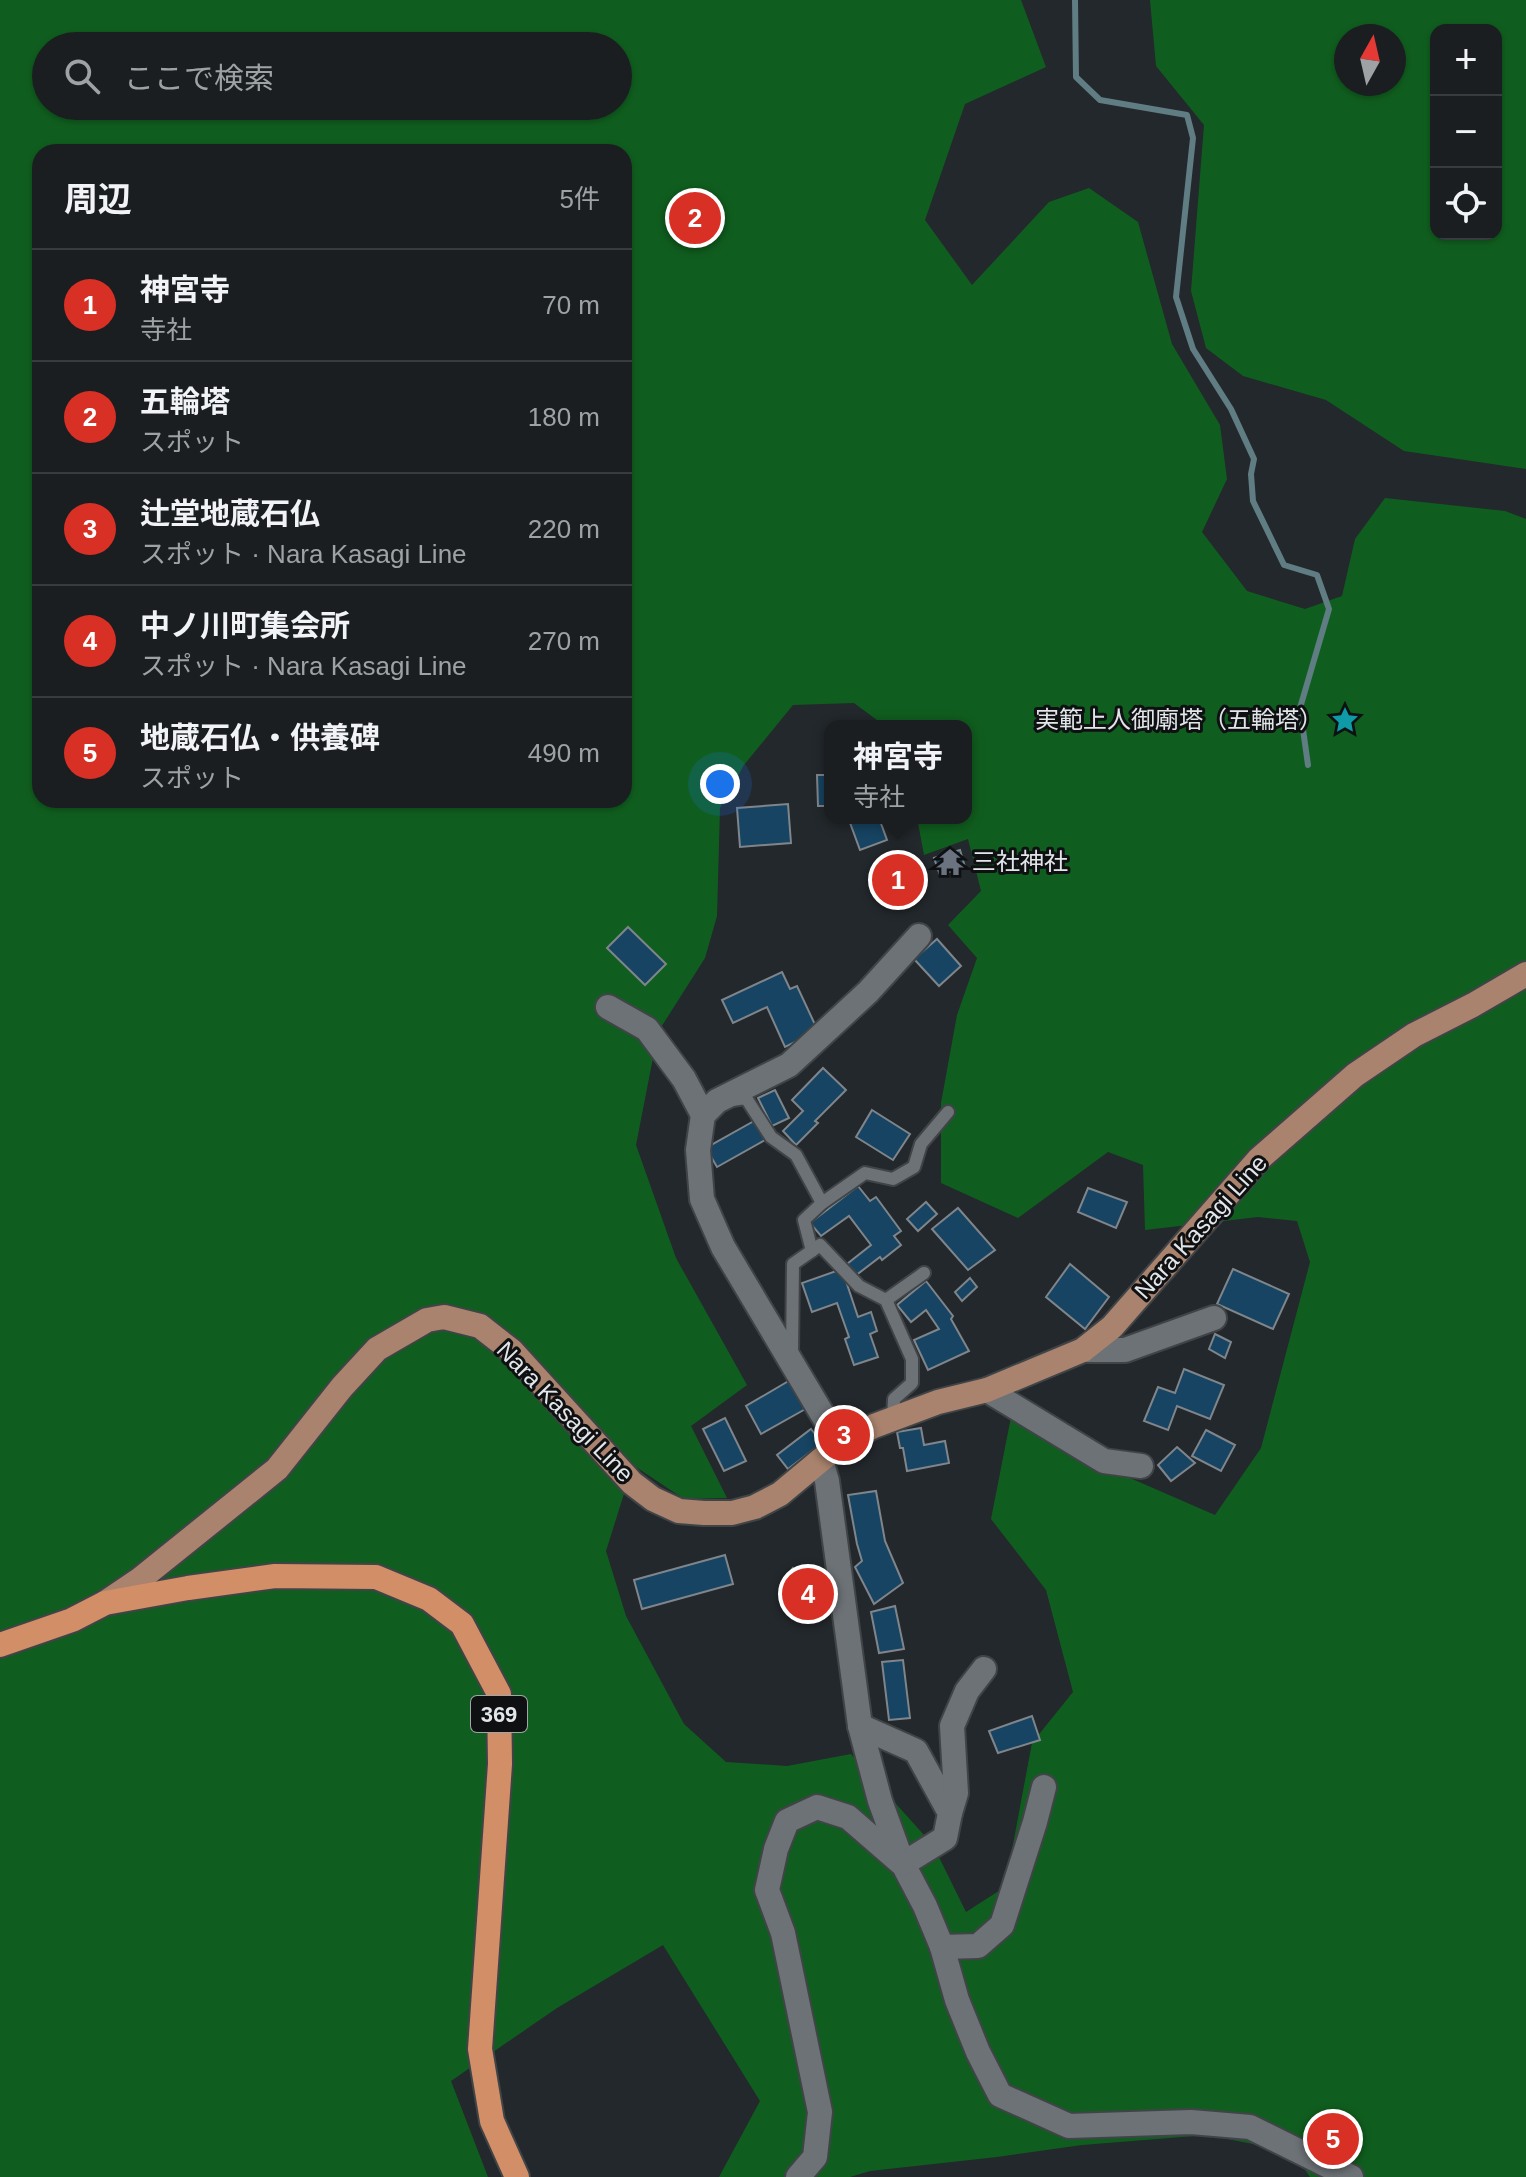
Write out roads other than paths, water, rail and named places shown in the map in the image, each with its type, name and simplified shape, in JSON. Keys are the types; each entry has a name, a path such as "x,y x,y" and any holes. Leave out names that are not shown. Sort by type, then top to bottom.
{"highway":[{"name":"369","path":"0,1645 72,1620 105,1603 275,1576 376,1577 429,1599 462,1624 499,1694 500,1764 480,2049 492,2121 517,2177"}],"main road":[{"name":"Nara Kasagi Line","path":"105,1603 139,1580 277,1469 342,1387 377,1349 427,1320 444,1317 480,1326 512,1351 632,1483 653,1499 679,1511 704,1513 732,1513 755,1507 780,1494 840,1444 893,1418 938,1402 987,1390 1083,1350 1112,1327 1259,1159 1355,1075 1414,1035 1526,974"}],"street":[{"path":"840,1444 723,1247 702,1199 698,1150 710,1108 789,1065 868,992 919,936"},
{"path":"608,1007 647,1029 710,1108"},
{"path":"1083,1350 1125,1350 1214,1318"},
{"path":"987,1390 1104,1461 1141,1466"},
{"path":"821,1460 827,1481 860,1726 880,1801 903,1864 942,1947 957,2000 978,2052 1000,2095 1069,2126 1191,2122 1250,2127 1351,2177"},
{"path":"903,1864 945,1838 956,1793 952,1726 967,1691 984,1669"},
{"path":"860,1726 916,1751 950,1813"},
{"path":"942,1947 978,1946 1002,1925 1044,1787"},
{"path":"798,2177 815,2157 820,2112 783,1933 767,1890 776,1849 787,1821 817,1807 848,1817 903,1864"}],"lane":[{"path":"710,1108 746,1098 771,1137 796,1155 822,1203"},
{"path":"812,1251 804,1220 822,1203 865,1173 893,1179 914,1167 921,1144 948,1112"},
{"path":"792,1362 793,1264 820,1245 859,1286 886,1300 912,1359 912,1383 894,1399 893,1418"},
{"path":"886,1300 924,1273"}],"waterway":[{"path":"1075,0 1076,77 1100,100 1187,115 1193,138 1176,297 1193,349 1231,409 1254,459 1251,474 1253,501 1284,565 1317,575 1329,609 1300,708 1308,765"}],"place":[{"name":"五輪塔","path":"695,218"},
{"name":"実範上人御廟塔（五輪塔）","path":"1345,720"},
{"name":"三社神社","path":"950,862"},
{"name":"神宮寺","path":"898,880"},
{"name":"辻堂地蔵石仏","path":"844,1435"},
{"name":"中ノ川町集会所","path":"808,1594"},
{"name":"地蔵石仏・供養碑","path":"1333,2139"}]}
